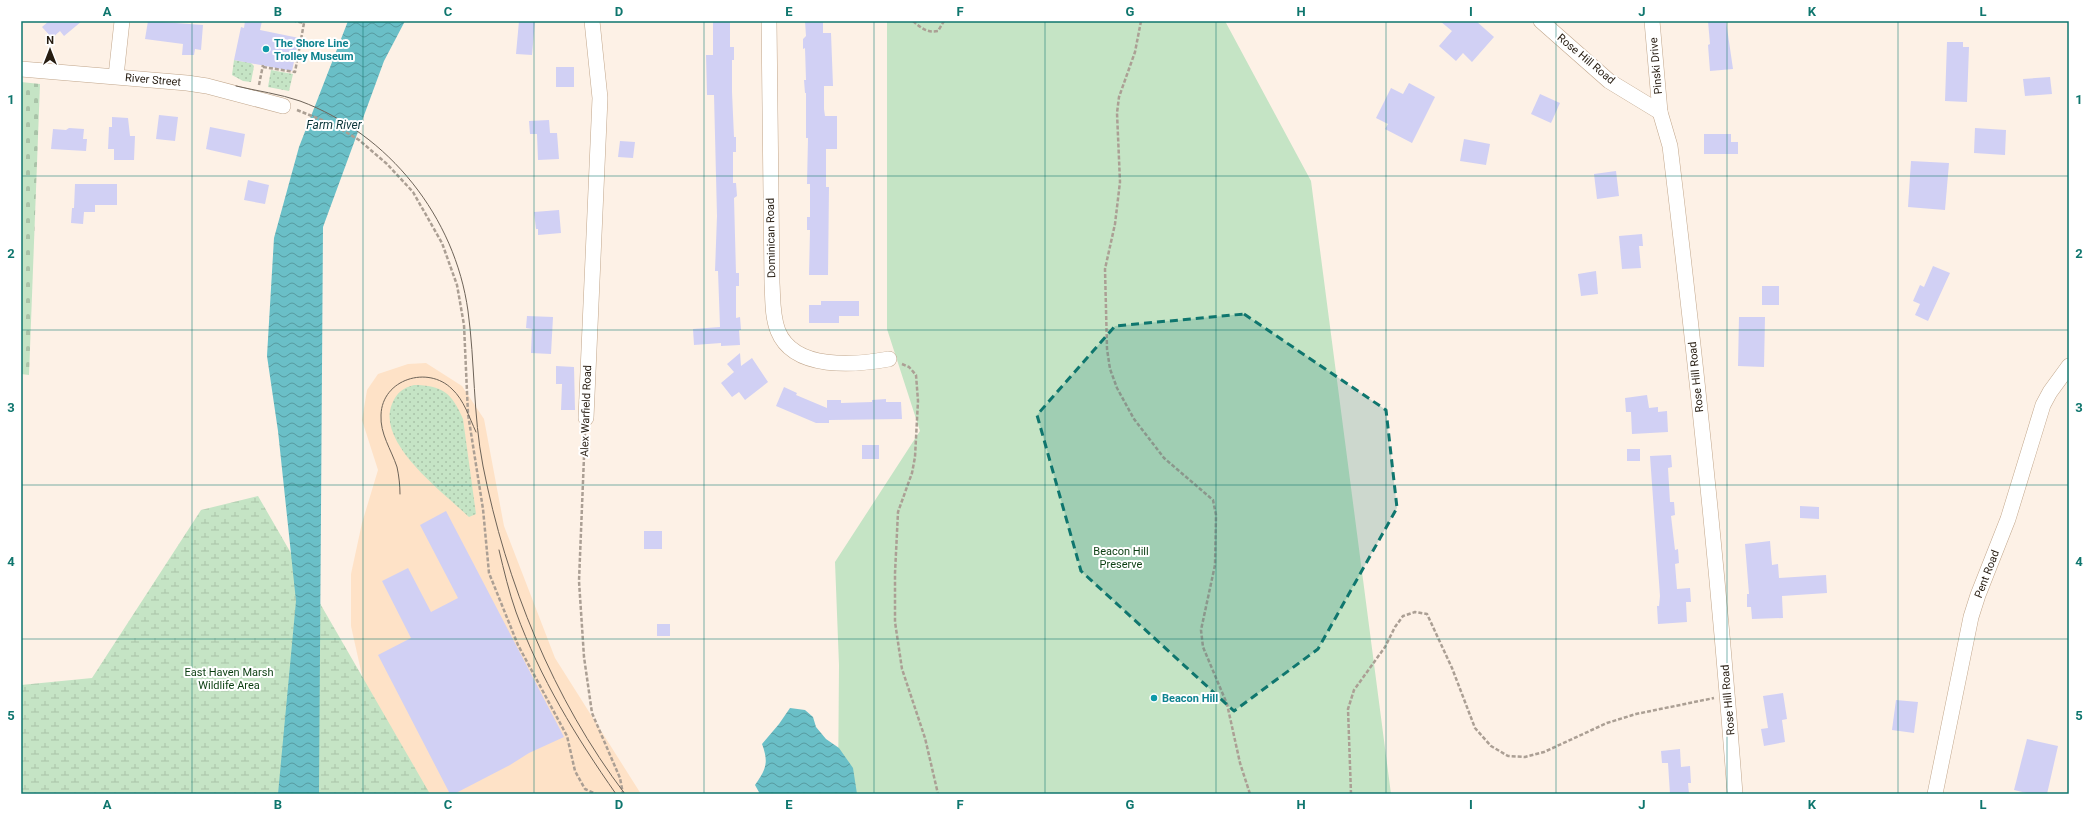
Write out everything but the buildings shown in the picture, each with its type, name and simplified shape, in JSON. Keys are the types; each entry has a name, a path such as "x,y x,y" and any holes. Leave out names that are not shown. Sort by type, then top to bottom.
{"street":[{"path":"116,76 122,21"},
{"name":"Alex Warfield Road","path":"586,418 600,98 592,21"},
{"name":"Dominican Road","path":"768,21 772,283 774,315 779,332 796,351 821,362 861,363 889,359"},
{"name":"Rose Hill Road","path":"1541,21 1609,81 1660,112 1670,146 1682,244 1728,696 1736,794"},
{"name":"Pinski Drive","path":"1652,21 1660,112"},
{"name":"River Street","path":"21,69 116,76 207,86 283,106"},
{"name":"Pent Road","path":"1934,794 1964,647 1978,595 2008,519 2043,405 2050,392 2069,366"}],"path":[{"path":"259,90 263,66 295,72 304,23 295,21"},
{"path":"913,21 921,28 931,32 938,31 944,21"},
{"path":"1141,21 1135,52 1119,97 1117,113 1120,182 1116,224 1105,269 1107,348 1110,369 1117,388 1134,419 1164,458 1203,489 1213,500 1216,514 1215,565 1201,630 1203,647 1227,704 1240,763 1250,794"},
{"path":"300,111 334,125 359,140 380,157 397,173 422,206 442,243 457,285 464,325 468,414 476,456 490,573 518,645 567,736 575,771 585,789 596,794"},
{"path":"889,359 909,367 916,375 918,401 915,457 898,512 895,573 895,622 902,669 925,738 938,794"},
{"name":"Alex Warfield Road","path":"586,418 579,581 584,657 592,713 620,778 623,794"},
{"path":"1351,794 1348,709 1354,690 1385,647 1395,627 1403,616 1415,612 1427,614 1452,668 1475,728 1491,746 1508,756 1525,757 1544,752 1607,723 1636,714 1728,696"}],"highlighted area":[{"path":"1244,314 1386,410 1397,508 1318,649 1234,711 1081,571 1037,415 1115,326"}],"shaded area":[{"path":"426,363 462,386 484,419 504,526 555,658 641,794 428,794 363,680 351,626 351,574 362,523 378,470 362,420 367,390 378,374 408,364"}],"green space":[{"name":"Beacon Hill Preserve","path":"887,21 1225,21 1311,181 1391,794 838,794 839,665 835,562 920,431 887,329"},
{"path":"234,60 251,63 254,66 251,82 243,81 232,75"},
{"path":"271,70 293,74 289,91 268,87"},
{"path":"21,82 40,84 29,375 21,374"},
{"path":"414,385 424,385 445,392 459,410 463,419 476,514 469,517 429,481 402,450 394,435 390,419 392,404 396,396 401,391"},
{"name":"East Haven Marsh Wildlife Area","path":"258,496 430,794 21,794 21,685 92,678 201,510"}],"water":[{"name":"Farm River","path":"348,21 405,21 384,61 323,227 319,794 278,794 296,601 278,431 267,356 274,238 299,147"},
{"path":"790,708 805,710 813,717 816,727 826,739 839,748 853,768 857,794 760,794 755,785 762,775 766,761 762,744"}],"tram line":[{"path":"236,86 276,94 300,101 332,116 362,135 389,157 412,183 433,212 449,243 461,276 468,311 477,427 483,466 493,510 519,596 554,679 599,757 625,794"},
{"path":"400,494 397,467 384,435 381,422 383,403 389,392 398,385 419,377 431,378 442,382 452,389 460,398 476,432"},
{"path":"499,550 516,612 536,660 573,729 616,794"}],"place":[{"name":"The Shore Line Trolley Museum","path":"266,49"},
{"name":"Beacon Hill","path":"1154,698"}]}
